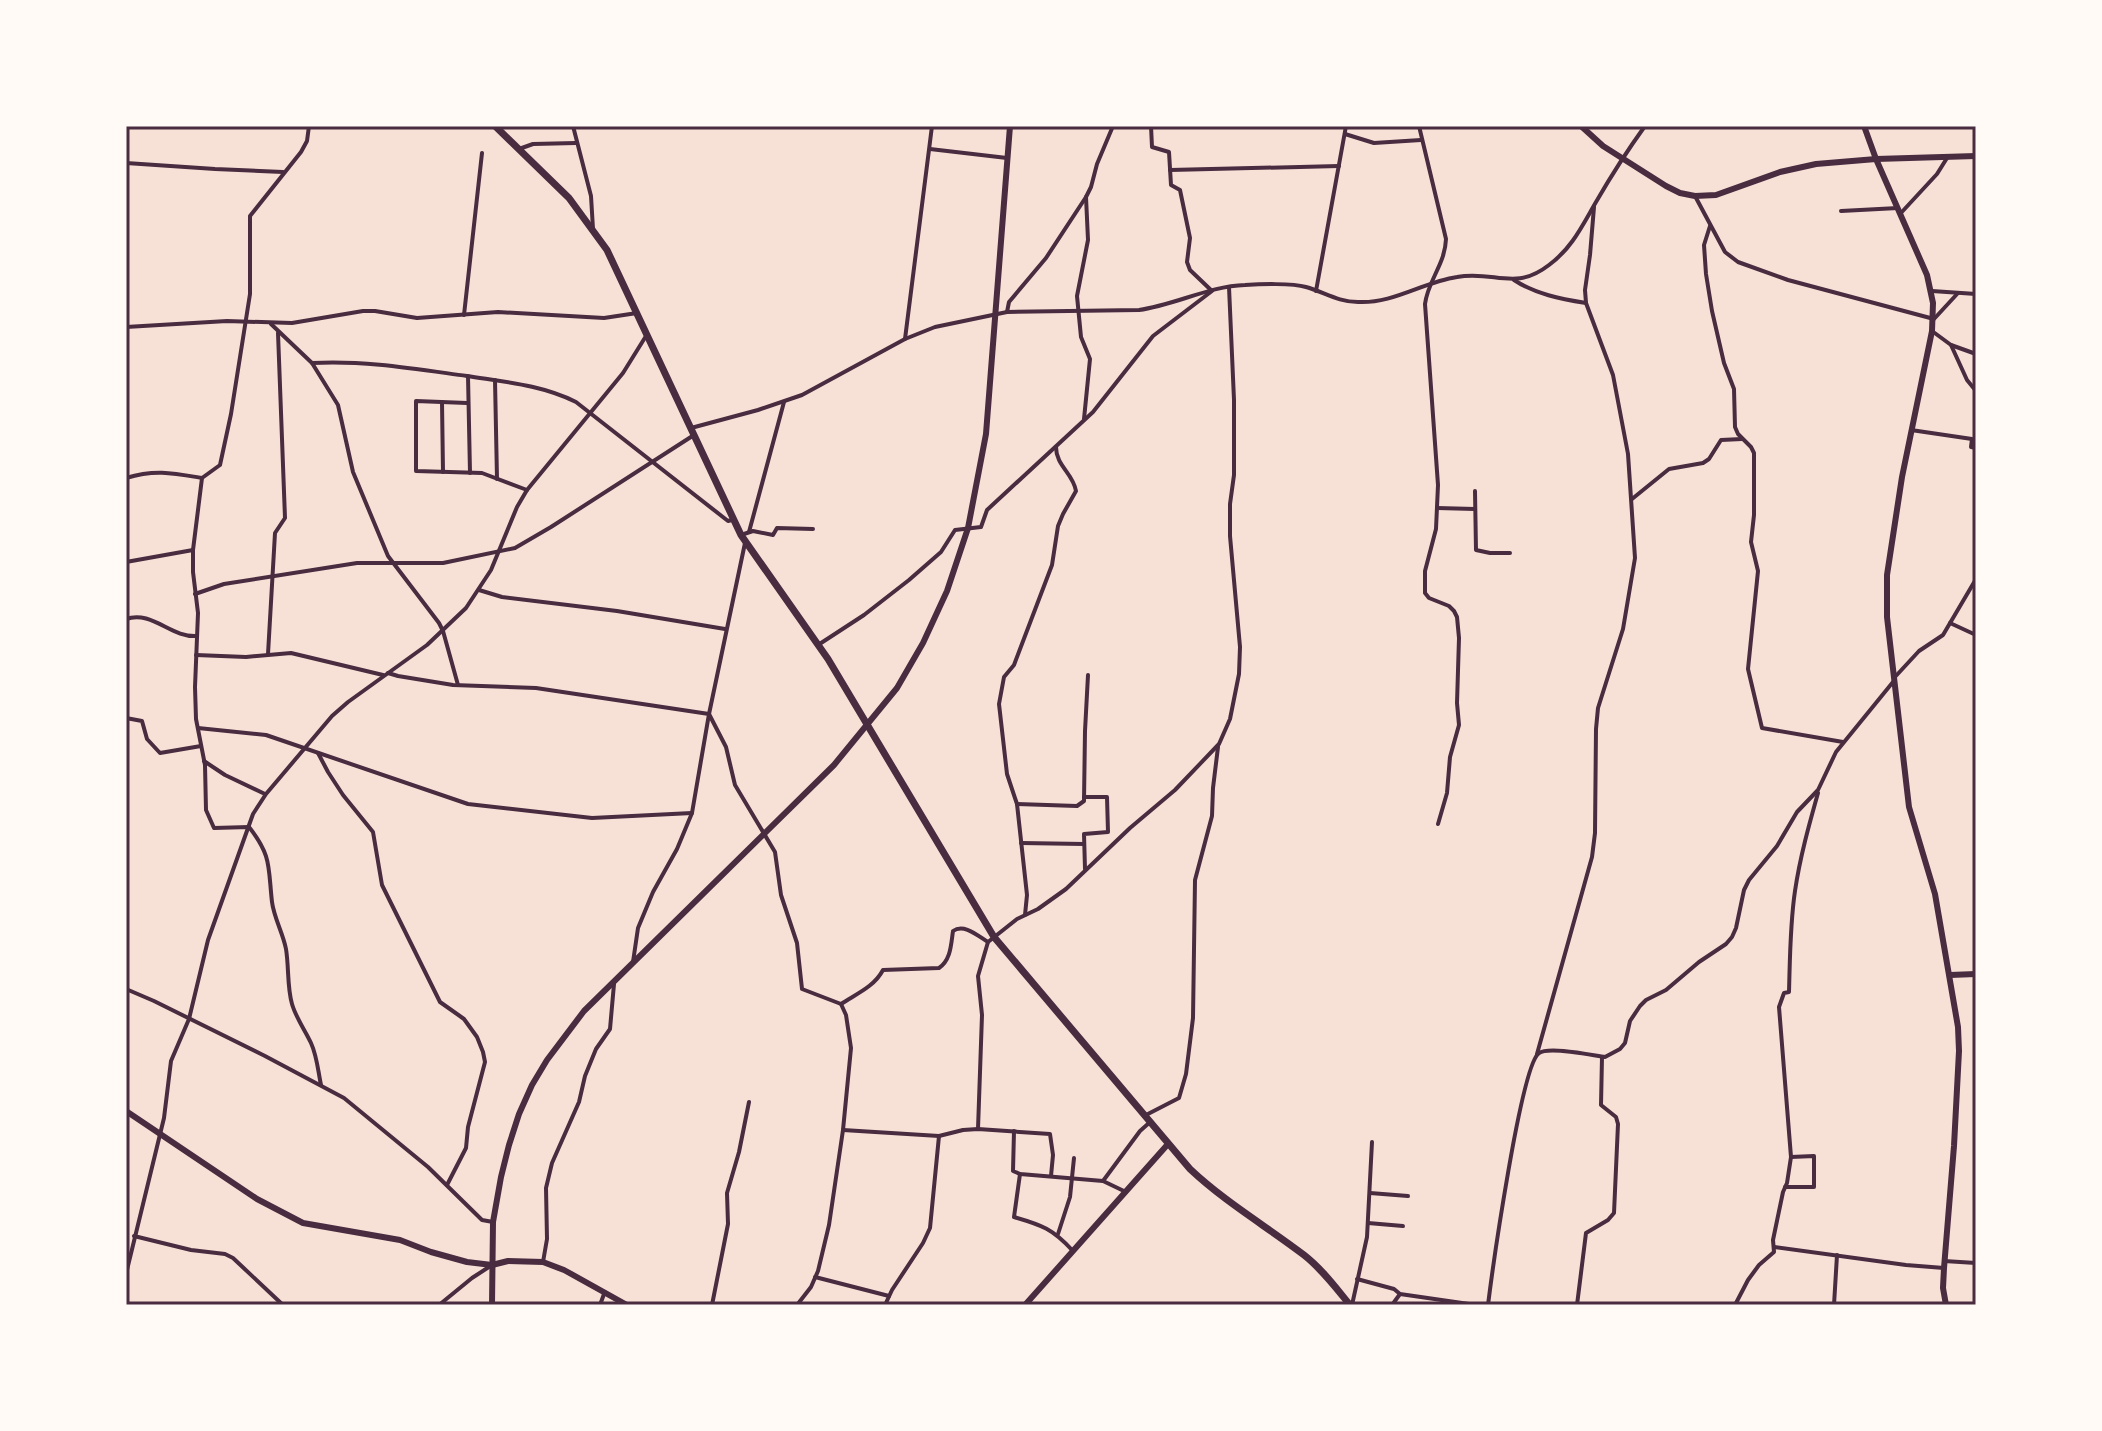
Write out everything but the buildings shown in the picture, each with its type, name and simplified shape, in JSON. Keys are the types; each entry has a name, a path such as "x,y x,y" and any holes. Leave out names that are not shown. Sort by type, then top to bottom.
{"main road":[{"path":"495,126 569,198 615,265 732,520 745,534 745,543 818,645 991,940 1207,1185 1305,1256 1351,1305"}],"street":[{"path":"126,478 161,471 202,478 220,465 250,294 250,216 301,152 307,141 309,126"},
{"path":"573,126 591,196 593,229"},
{"path":"905,339 932,126"},
{"path":"492,1305 493,1222 509,1145 532,1085 584,1011 834,765 897,688 923,643 947,591 968,528 986,434 1010,126"},
{"path":"1007,312 1009,302 1046,258 1086,197 1113,126"},
{"path":"1151,126 1152,147 1169,152 1171,185 1180,190 1190,238 1187,262 1190,270 1212,291"},
{"path":"1316,291 1346,126"},
{"path":"1419,126 1446,239 1442,265 1431,284 1425,304 1437,453 1436,529 1425,571 1425,593 1454,611 1459,638 1459,725 1438,824"},
{"path":"1581,126 1603,146 1666,186 1695,196 1716,195 1800,167 1876,159 1976,156"},
{"path":"195,594 224,584 357,563 457,561 515,548 653,461 693,432 802,395 905,339 935,327 1007,312 1154,308 1244,285 1304,286 1340,301 1362,303 1380,301 1457,277 1487,275 1514,280 1532,277 1559,258 1579,234 1645,126"},
{"path":"1864,126 1927,275 1932,291 1934,319 1911,430 1887,575 1887,617 1909,807 1935,894 1958,1027 1959,1051 1944,1264 1946,1305"},
{"path":"1345,134 1374,143 1422,139"},
{"path":"519,149 533,144 576,143"},
{"path":"930,149 1007,158"},
{"path":"464,315 482,153"},
{"path":"1841,211 1899,211 1937,174 1947,158"},
{"path":"126,163 285,172"},
{"path":"1170,170 1339,166"},
{"path":"1695,196 1725,252 1738,262 1788,280 1934,319"},
{"path":"1083,421 1090,359 1081,337 1078,311 1080,276 1088,240 1086,197"},
{"path":"1488,1305 1496,1239 1525,1087 1592,857 1598,708 1623,629 1635,558 1628,454 1613,375 1586,303 1594,205"},
{"path":"1710,226 1704,245 1706,274 1718,341 1734,389 1735,427 1754,453 1751,542 1758,571 1748,669 1762,728 1843,742"},
{"path":"1514,280 1524,287 1557,298 1586,303"},
{"path":"1103,1181 1147,1119 1179,1098 1186,1074 1193,1018 1195,880 1212,816 1219,744 1230,719 1239,674 1230,536 1234,400 1229,287"},
{"path":"818,645 909,580 941,552 955,530 981,527 987,510 1083,421 1153,336 1212,291"},
{"path":"1932,291 1976,294"},
{"path":"1934,319 1958,293"},
{"path":"126,327 292,323 363,311 417,318 498,312 604,318 638,313"},
{"path":"270,323 312,363 338,405 353,472 391,563 443,631 458,686"},
{"path":"268,654 275,533 285,518 278,330"},
{"path":"1932,331 1951,345 1976,354"},
{"path":"126,1274 128,1254 167,1101 171,1061 189,1019 208,940 253,814 266,794 332,716 443,631 466,608 479,590 527,490 623,373 647,334"},
{"path":"1951,345 1967,380 1976,391"},
{"path":"312,363 395,365 528,384 561,394 591,413 728,521 732,520"},
{"path":"468,376 470,473"},
{"path":"495,380 497,479"},
{"path":"467,403 416,401 416,471 482,473 527,490"},
{"path":"442,402 443,472"},
{"path":"745,534 784,402"},
{"path":"1911,430 1972,439 1971,447 1976,448"},
{"path":"1632,499 1669,469 1703,463 1721,440 1742,439"},
{"path":"1025,915 1027,895 1017,804 1003,750 1000,696 1004,677 1014,665 1052,565 1058,526 1076,491 1073,479 1060,465 1056,447"},
{"path":"202,478 193,550 198,613 195,687 206,810 214,828 249,827"},
{"path":"1475,491 1476,550 1510,553"},
{"path":"1437,508 1475,509"},
{"path":"745,534 753,531 773,535 777,528 813,529"},
{"path":"633,962 638,928 692,813 745,543"},
{"path":"126,562 193,550"},
{"path":"1735,1305 1759,1265 1774,1252 1773,1240 1791,1157 1779,1007 1784,993 1789,992 1794,893 1818,790 1843,742 1919,651 1943,635 1976,579"},
{"path":"479,590 502,597 617,611 726,629"},
{"path":"126,619 140,617 179,634 197,636"},
{"path":"1950,623 1976,635"},
{"path":"196,655 234,658 281,652 458,686 536,688 709,714"},
{"path":"1017,804 1077,806 1084,801 1088,675"},
{"path":"709,714 726,747 735,785 775,852 781,895 797,943 802,989 841,1004 851,1040 843,1130 829,1225 815,1277 797,1305"},
{"path":"126,718 142,721 147,739 160,753 201,746"},
{"path":"198,728 266,735 468,804 592,818 692,813"},
{"path":"978,1129 982,1015 978,976 991,940 1017,919 1038,909 1066,889 1175,790 1219,744"},
{"path":"318,753 343,795 373,832 382,885 440,1002 464,1019 483,1052 485,1062 468,1127 466,1148 447,1185"},
{"path":"204,761 225,775 266,794"},
{"path":"1537,1054 1547,1050 1602,1057 1613,1054 1625,1043 1630,1021 1646,1000 1666,990 1732,937 1749,880 1777,846 1797,812 1818,790"},
{"path":"1084,797 1107,797 1108,832 1084,834 1085,871"},
{"path":"249,827 260,841 269,865 273,905 285,946 290,1000 311,1043 321,1085"},
{"path":"1021,843 1084,844"},
{"path":"841,1004 869,987 883,970 939,968 945,964 953,931 958,928 991,940"},
{"path":"1950,975 1976,974"},
{"path":"543,1262 547,1239 546,1188 552,1163 579,1102 596,1049 610,1029 614,981"},
{"path":"126,989 344,1098 447,1185 482,1220 493,1222"},
{"path":"1577,1305 1586,1233 1614,1213 1618,1124 1616,1117 1601,1105 1602,1057"},
{"path":"712,1305 728,1224 727,1193 749,1102"},
{"path":"126,1111 257,1199 303,1223 400,1240 467,1262 492,1265"},
{"path":"843,1130 939,1136 978,1129 1050,1134 1053,1155 1051,1176"},
{"path":"1014,1131 1013,1171 1103,1181 1126,1192"},
{"path":"885,1305 930,1228 939,1136"},
{"path":"1351,1305 1363,1259 1368,1223 1372,1142"},
{"path":"1025,1305 1168,1144"},
{"path":"1785,1187 1814,1187 1814,1156 1791,1157"},
{"path":"1058,1235 1070,1197 1074,1158"},
{"path":"1020,1174 1014,1217 1039,1224 1058,1235 1073,1251"},
{"path":"1369,1193 1408,1196"},
{"path":"1368,1223 1403,1226"},
{"path":"134,1236 191,1250 225,1254 283,1305"},
{"path":"1774,1247 1906,1265 1976,1263"},
{"path":"1834,1305 1837,1255"},
{"path":"439,1305 492,1265 508,1261 543,1262 564,1270 627,1305"},
{"path":"815,1277 889,1296"},
{"path":"1357,1279 1394,1289 1400,1294 1476,1305"},
{"path":"600,1305 605,1291"},
{"path":"1392,1305 1400,1294"}]}
